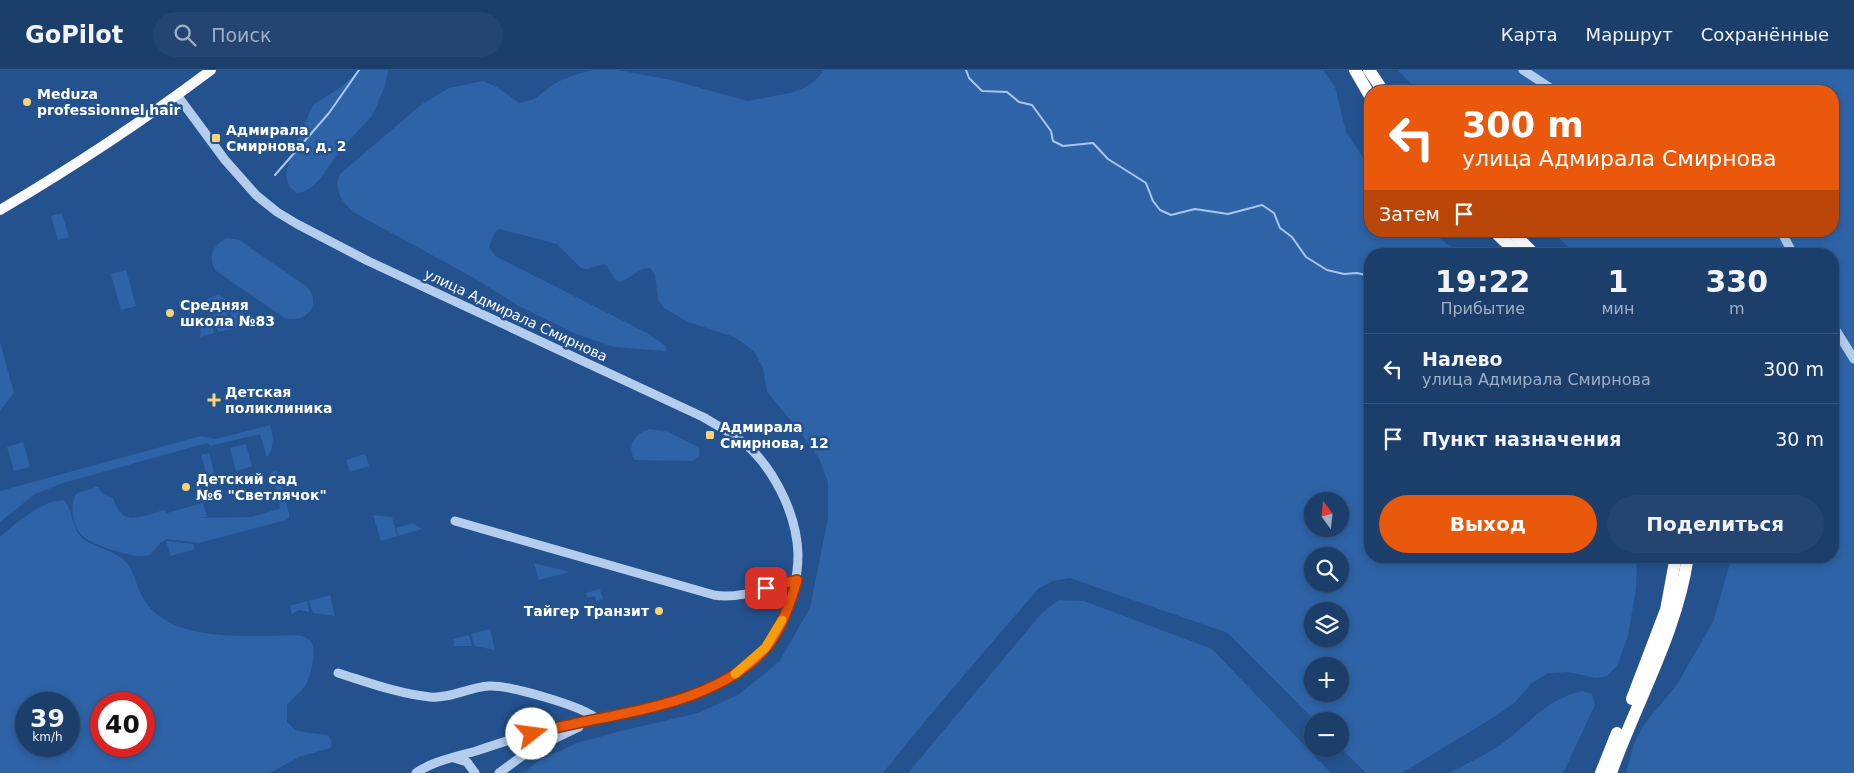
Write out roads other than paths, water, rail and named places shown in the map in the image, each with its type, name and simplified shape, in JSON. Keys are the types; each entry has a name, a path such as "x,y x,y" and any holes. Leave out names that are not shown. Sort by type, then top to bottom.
{"highway":[{"path":"1355,70 1364,86"},
{"path":"1369,70 1379,85"},
{"path":"1500,237 1512,248"},
{"path":"1517,237 1528,248"},
{"path":"1601,773 1659,631 1666,610 1675,563"},
{"path":"1611,773 1626,733 1669,635 1682,593 1687,563"}],"main road":[{"path":"0,210 91,155 211,70"}],"street":[{"path":"1523,70 1546,85"},
{"name":"улица Адмирала Смирнова","path":"177,95 225,160 256,195 277,212 368,261 703,418 730,434 753,451 774,478 791,517 798,547 797,580 790,605 765,648 735,674 708,689 681,699 547,729 448,759 425,767 416,773"},
{"path":"1839,335 1854,359"},
{"path":"455,521 714,595 726,597 738,595 797,580"},
{"path":"338,673 417,696 432,698 490,686 542,696 587,712 598,719"},
{"path":"499,773 529,751 598,719"},
{"path":"434,773 438,766 448,759 458,758 471,766 475,773"}],"waterway":[{"path":"275,175 329,113 359,70"},
{"path":"966,70 969,78 982,91 1007,92 1019,102 1032,105 1051,131 1053,141 1063,146 1093,143 1108,159 1146,183 1153,201 1160,210 1171,215 1195,209 1228,214 1262,205 1274,213 1280,228 1292,237 1306,257 1327,270 1344,274 1364,275"}],"place":[{"name":"Meduza professionnel hair","path":"27,102"},
{"name":"Адмирала Смирнова, д. 2","path":"216,138"},
{"name":"Средняя школа №83","path":"170,313"},
{"name":"Детская поликлиника","path":"214,400"},
{"name":"Адмирала Смирнова, 12","path":"710,435"},
{"name":"Детский сад №6 \"Светлячок\"","path":"186,487"},
{"name":"Тайгер Транзит","path":"659,611"}]}
